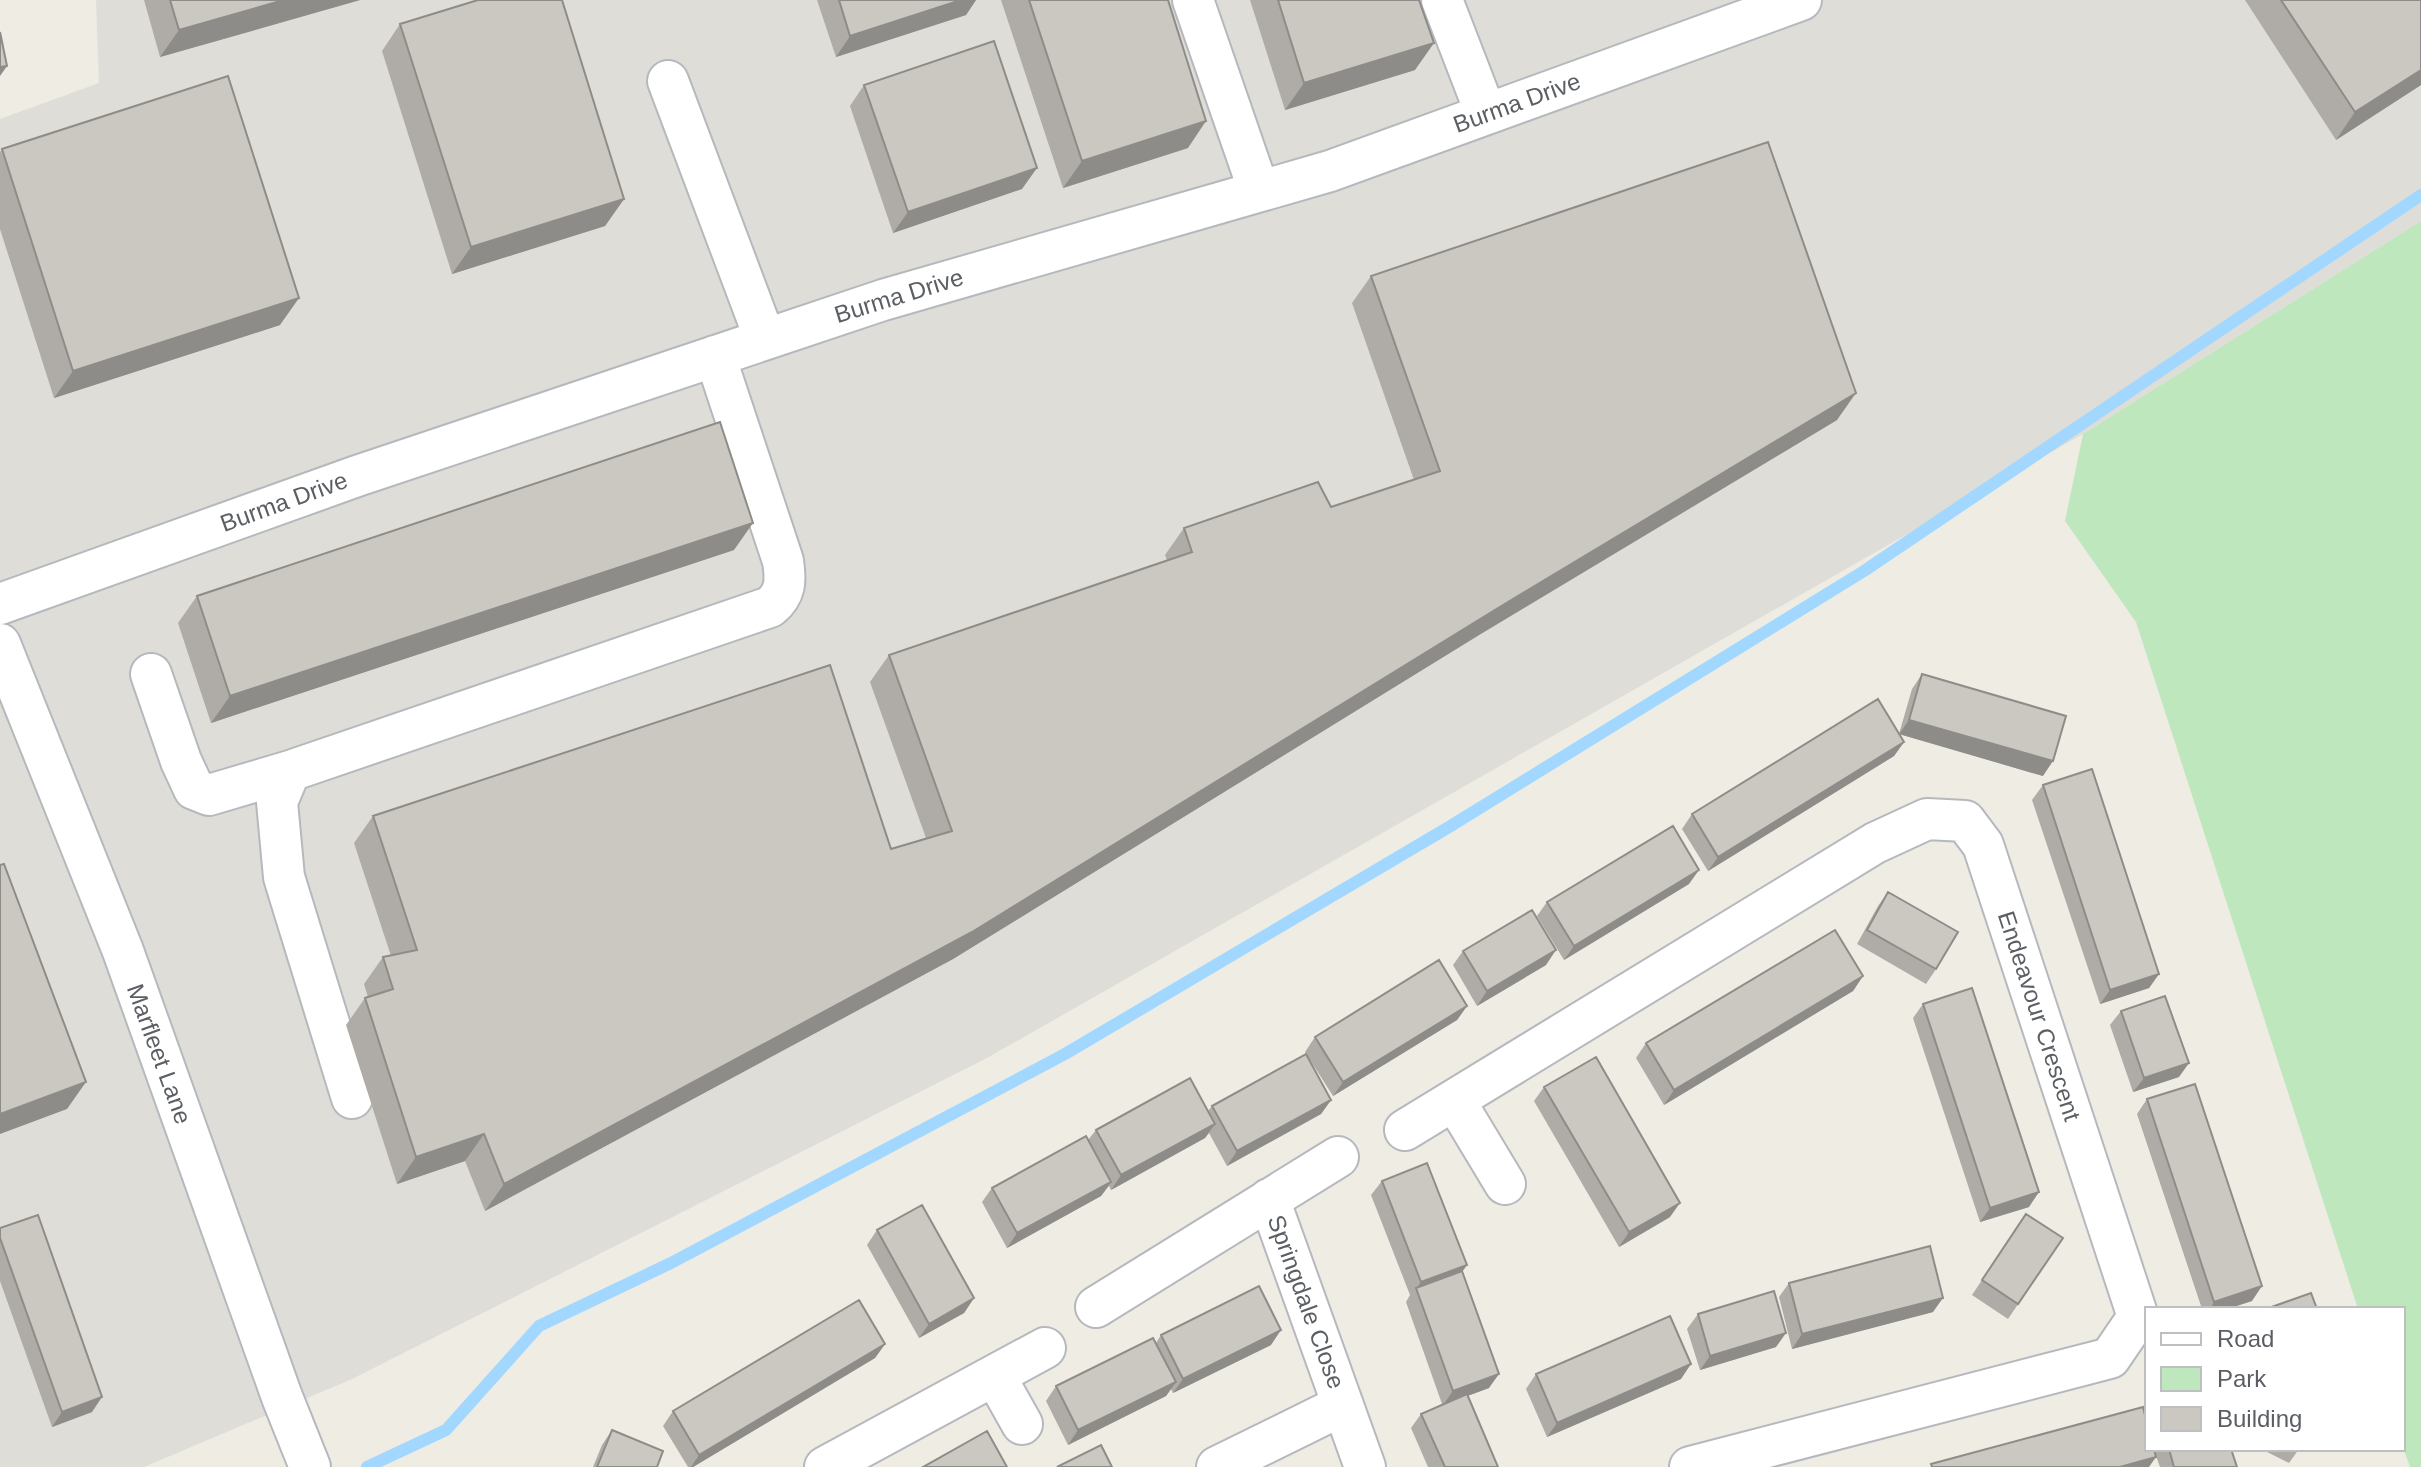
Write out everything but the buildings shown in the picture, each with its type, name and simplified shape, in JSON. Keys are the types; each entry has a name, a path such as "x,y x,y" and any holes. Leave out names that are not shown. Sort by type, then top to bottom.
{"street":[{"path":"1193,0 1259,191"},
{"path":"1442,0 1486,114"},
{"name":"Burma Drive","path":"0,604 357,476 883,300 1330,171 1486,114 1756,7 1801,0"},
{"path":"668,81 765,339"},
{"path":"151,674 194,789 209,795 290,771 760,611 777,601 785,584 783,561 715,356"},
{"name":"Marfleet Lane","path":"0,644 123,951 219,1223 310,1467"},
{"path":"290,771 277,802 284,877 352,1098"},
{"name":"Endeavour Crescent","path":"1405,1130 1875,843 1927,819 1965,821 1983,845 2138,1317 2110,1358 1690,1467"},
{"path":"1455,1101 1505,1184"},
{"name":"Springdale Close","path":"1096,1307 1338,1157"},
{"name":"Springdale Close","path":"1269,1199 1365,1467"},
{"path":"825,1467 1045,1348"},
{"path":"995,1376 1022,1424"},
{"name":"Springdale Close","path":"1217,1467 1343,1405"}],"shaded area":[{"path":"96,0 2421,0 2421,221 2083,434 987,1058 352,1379 144,1467 0,1467 0,119 99,83"}],"green space":[{"path":"2421,221 2421,1467 2410,1467 2404,1451 2405,1307 2357,1307 2136,622 2065,521 2083,434"}],"waterway":[{"path":"367,1467 446,1430 539,1326 671,1263 1065,1054 1449,827 1864,571 2421,195"}]}
